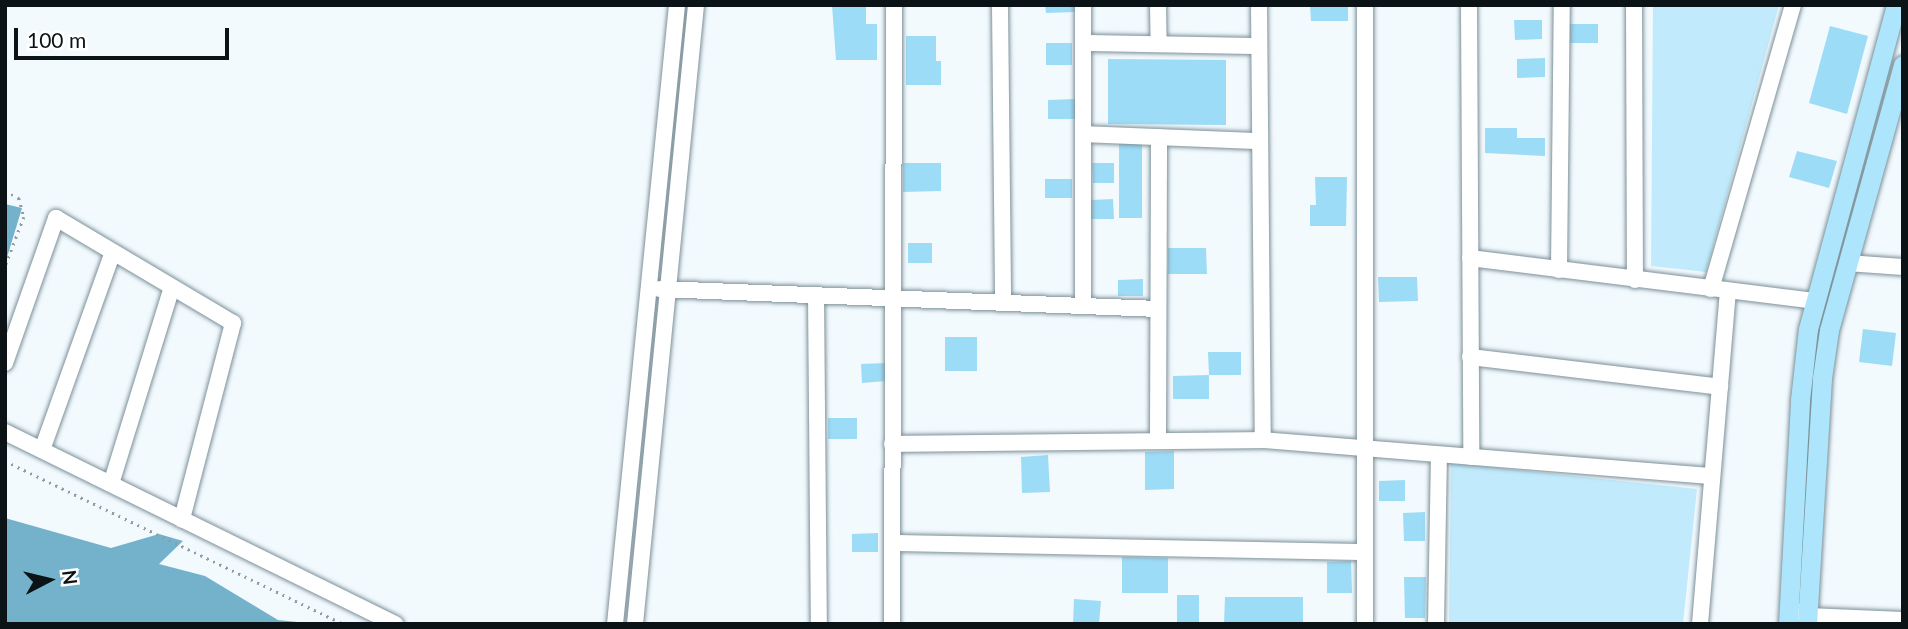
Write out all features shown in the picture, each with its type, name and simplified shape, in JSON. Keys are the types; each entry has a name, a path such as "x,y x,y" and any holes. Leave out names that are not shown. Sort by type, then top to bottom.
{"main road":[{"path":"1798,618 1800,400 1808,329 1896,5"},
{"path":"1798,618 1829,330 1903,65"}],"street":[{"path":"615,624 677,5"},
{"path":"635,624 696,5"},
{"path":"892,624 894,5"},
{"path":"1000,5 1003,303"},
{"path":"1083,5 1083,306"},
{"path":"1158,5 1159,44"},
{"path":"1259,5 1263,440"},
{"path":"1365,5 1365,624"},
{"path":"1469,5 1471,457"},
{"path":"1559,270 1562,5"},
{"path":"1634,5 1635,280"},
{"path":"1700,624 1720,387 1719,290 1793,5"},
{"path":"1083,43 1259,46"},
{"path":"1083,134 1260,141"},
{"path":"1158,137 1158,440"},
{"path":"5,363 56,218 233,323 182,519"},
{"path":"42,450 113,252"},
{"path":"1470,258 1816,301"},
{"path":"1847,263 1903,267"},
{"path":"111,484 172,287"},
{"path":"647,288 1158,309"},
{"path":"816,295 819,624"},
{"path":"1470,357 1720,387"},
{"path":"5,432 395,624"},
{"path":"892,444 1263,440 1712,476"},
{"path":"1436,624 1439,455"},
{"path":"892,543 1365,552"},
{"path":"1798,618 1903,620"}],"path":[{"path":"5,191 19,198 24,217 5,267"},
{"path":"5,461 344,624"}],"shaded area":[{"path":"1653,5 1779,5 1706,272 1651,266"},
{"path":"5,204 22,208 5,264"},
{"path":"1451,463 1697,489 1683,624 1449,624"},
{"path":"5,518 111,548 159,534 183,541 159,564 205,576 278,620 317,624 5,624"}],"building":[{"path":"832,5 866,5 866,24 877,24 877,60 836,60"},
{"path":"1045,5 1075,5 1075,12 1046,13"},
{"path":"1310,5 1348,5 1348,21 1311,21"},
{"path":"1514,20 1542,20 1542,39 1515,40"},
{"path":"1567,24 1598,24 1598,43 1567,43"},
{"path":"1830,26 1868,36 1847,114 1809,103"},
{"path":"906,36 936,36 936,61 941,61 941,85 906,85"},
{"path":"1046,43 1072,43 1072,65 1046,65"},
{"path":"1545,58 1545,77 1517,78 1517,59"},
{"path":"1108,59 1226,60 1226,125 1108,124"},
{"path":"1075,99 1075,119 1048,119 1048,100"},
{"path":"1485,128 1517,128 1517,138 1545,138 1545,156 1485,153"},
{"path":"1119,143 1142,143 1142,218 1119,218"},
{"path":"1797,151 1837,161 1829,188 1789,177"},
{"path":"903,163 941,163 941,191 903,192"},
{"path":"1092,163 1114,163 1114,183 1093,183"},
{"path":"1315,177 1347,177 1346,226 1310,226 1310,205 1316,205"},
{"path":"1045,179 1072,179 1072,198 1045,198"},
{"path":"1113,199 1114,219 1091,219 1091,200"},
{"path":"908,243 932,243 932,263 908,263"},
{"path":"1168,248 1206,248 1207,274 1168,274"},
{"path":"1378,277 1417,277 1418,301 1379,302"},
{"path":"1143,279 1143,296 1118,296 1118,280"},
{"path":"1863,329 1896,333 1892,366 1859,362"},
{"path":"945,337 977,337 977,371 945,371"},
{"path":"1208,352 1241,352 1241,375 1209,375"},
{"path":"885,363 886,381 862,383 861,364"},
{"path":"1209,375 1209,399 1173,399 1173,376"},
{"path":"828,418 857,418 857,439 828,439"},
{"path":"1174,451 1174,489 1145,490 1145,452"},
{"path":"1048,455 1050,492 1022,493 1021,457"},
{"path":"1405,480 1405,501 1379,501 1379,481"},
{"path":"1425,512 1425,541 1404,541 1403,513"},
{"path":"878,533 878,552 852,552 852,534"},
{"path":"1122,557 1168,558 1168,593 1122,593"},
{"path":"1351,561 1352,593 1327,593 1327,562"},
{"path":"1404,577 1426,577 1425,618 1405,618"},
{"path":"1177,595 1199,595 1199,624 1177,624"},
{"path":"1225,597 1303,597 1303,624 1224,624"},
{"path":"1074,599 1101,601 1099,624 1073,624"}]}
